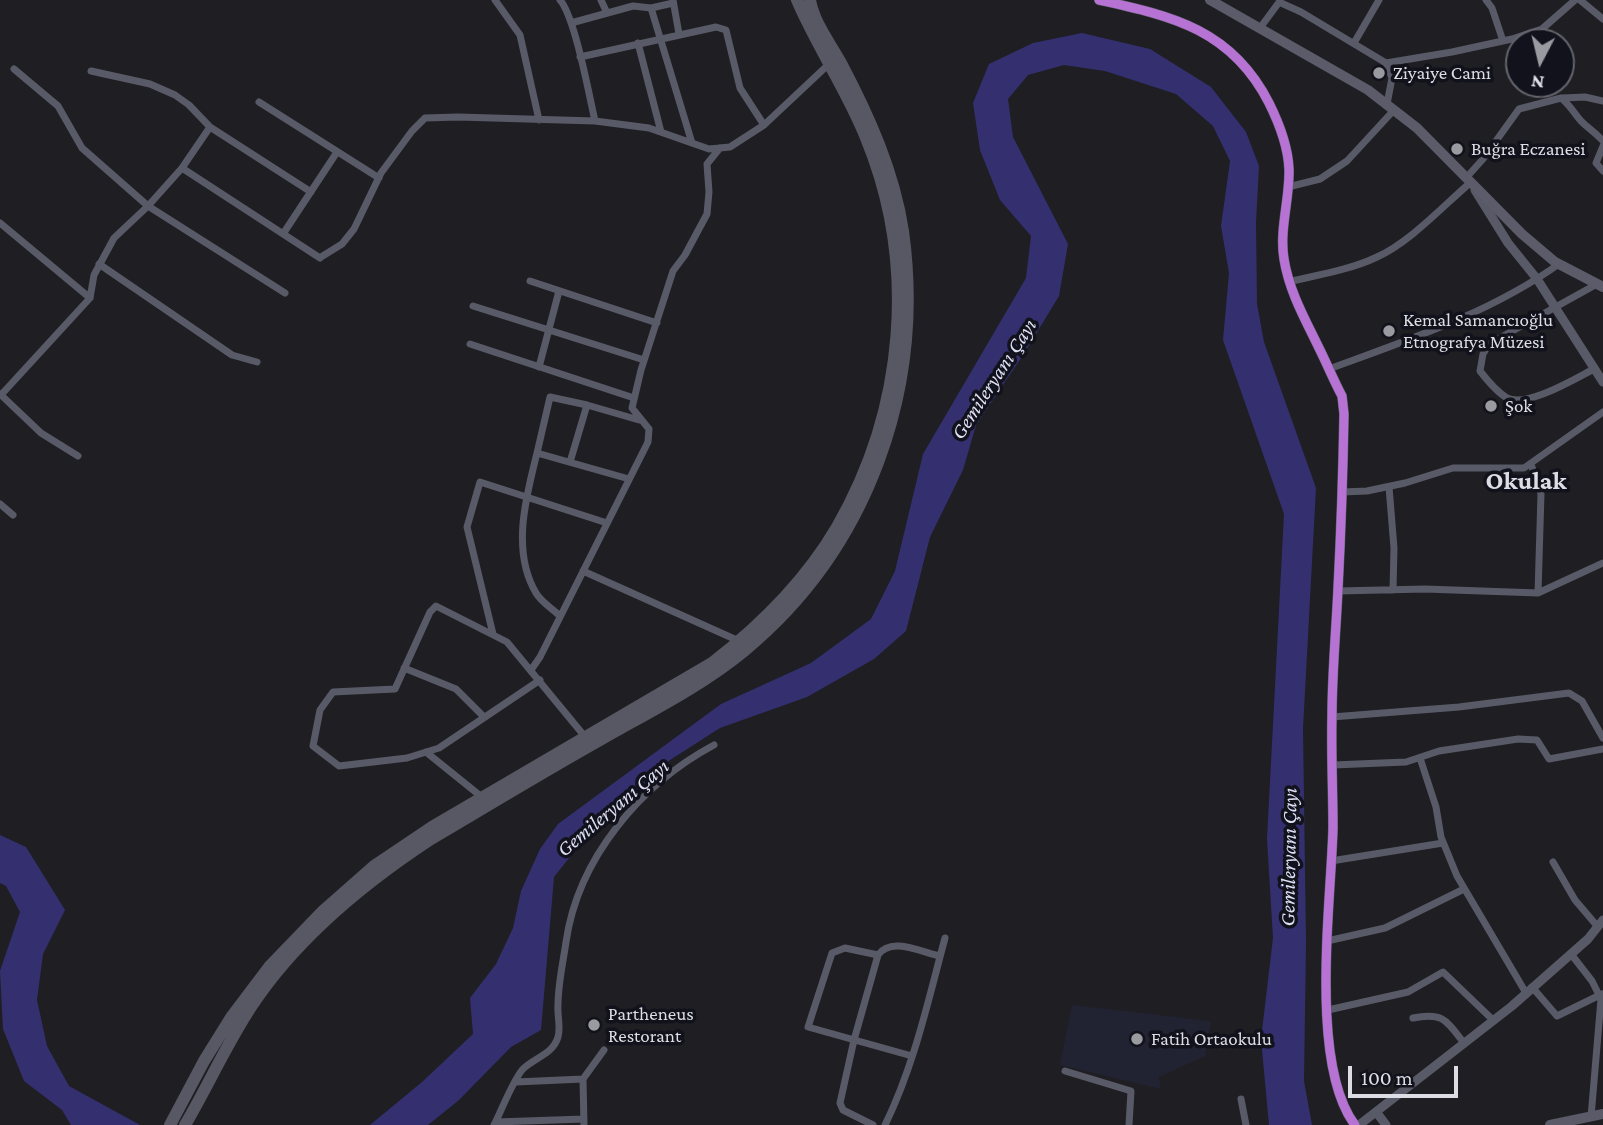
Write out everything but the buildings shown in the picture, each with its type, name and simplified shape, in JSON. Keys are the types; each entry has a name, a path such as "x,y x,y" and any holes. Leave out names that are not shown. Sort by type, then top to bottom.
{"highway":[{"path":"180,1121 204,1061 232,1016 269,967 323,911 374,866 432,827 679,684 739,642 781,601 837,527 877,438 889,392 898,321 898,282 894,236 866,138 797,0"},
{"path":"180,1121 273,976 355,893 430,839 670,701 744,651 796,600 853,520 883,450 903,374 908,331 903,230 875,132 817,20 810,0"}],"main road":[{"path":"1099,0 1166,16 1191,26 1222,45 1242,61 1259,83 1287,150 1288,187 1283,255 1288,282 1342,396 1343,405 1332,717 1328,1010 1336,1088 1342,1105 1360,1123"},
{"path":"1210,0 1368,90 1417,128 1522,234 1559,264 1600,285"},
{"path":"1550,1125 1603,1114"}],"street":[{"path":"495,0 520,35 539,120"},
{"path":"560,0 571,23 595,121"},
{"path":"601,0 607,13"},
{"path":"1354,43 1379,0"},
{"path":"1486,0 1492,8 1503,41"},
{"path":"1386,63 1414,60 1503,41 1542,29 1575,0"},
{"path":"1580,0 1603,19"},
{"path":"571,23 633,6 651,8 673,1 679,34"},
{"path":"1260,28 1280,1 1386,63 1392,78 1390,107 1347,161 1320,178 1288,187"},
{"path":"651,8 692,143"},
{"path":"580,57 716,27 726,30 740,88 764,125"},
{"path":"638,43 661,132"},
{"path":"182,168 321,257 342,244 354,229 379,178 412,131 425,118 595,121 649,128 709,149 730,147 764,125 829,64"},
{"path":"14,69 58,106 82,148 148,206 285,293"},
{"path":"91,71 167,90 189,105 210,127 311,192"},
{"path":"1575,97 1603,101"},
{"path":"1288,282 1360,264 1400,243 1468,180 1519,109 1561,98 1603,143 1595,163 1603,171"},
{"path":"259,102 379,178"},
{"path":"78,456 41,433 1,395 90,298 94,275 114,238 182,168 210,127"},
{"path":"531,670 648,442 649,429 639,420 632,408 634,398 673,271 685,255 707,214 707,164 720,148"},
{"path":"283,234 337,152"},
{"path":"1468,180 1508,243 1537,279 1603,382"},
{"path":"0,223 90,298"},
{"path":"99,264 232,355 257,362"},
{"path":"1329,369 1447,326 1537,279 1559,264"},
{"path":"530,282 657,323"},
{"path":"1594,369 1557,388 1516,400 1507,397 1480,371 1483,354 1489,344 1600,285"},
{"path":"539,367 559,291"},
{"path":"473,306 644,360"},
{"path":"470,344 634,398"},
{"path":"560,616 537,595 526,569 522,515 550,397 639,420"},
{"path":"570,462 587,405"},
{"path":"1342,492 1389,487 1453,468 1524,468 1603,412"},
{"path":"537,453 629,479"},
{"path":"1531,464 1541,494 1538,593"},
{"path":"493,634 467,527 480,482 607,523"},
{"path":"1389,487 1394,548 1393,590"},
{"path":"0,504 13,515"},
{"path":"1338,591 1538,593 1603,564"},
{"path":"583,571 739,642"},
{"path":"540,680 439,747 407,758 339,766 313,746 320,710 333,692 395,689 430,612 436,606 508,642 540,680 586,738"},
{"path":"404,668 456,689 484,717"},
{"path":"1332,717 1458,707 1569,693 1582,701 1603,738"},
{"path":"1333,765 1406,762 1439,751 1518,739 1537,740 1549,760 1603,749"},
{"path":"604,1050 583,1079 584,1122 495,1124 523,1069 554,1048 559,1034 558,1005 566,938 573,906 589,870 610,836 657,784 687,760 714,745"},
{"path":"426,752 483,798"},
{"path":"1420,758 1436,807 1443,843 1464,889 1529,990 1557,1016 1601,995"},
{"path":"1331,862 1443,843"},
{"path":"1360,1123 1377,1113 1529,990 1571,954 1600,923 1575,900 1553,862"},
{"path":"1328,941 1385,928 1464,889"},
{"path":"885,1125 912,1056 945,938"},
{"path":"873,1125 843,1110 840,1105 854,1040 878,955 883,949 893,945 940,956"},
{"path":"878,955 845,948 832,953 808,1027 912,1056"},
{"path":"1571,954 1601,995 1591,1117"},
{"path":"1328,1010 1408,992 1443,972 1493,1020"},
{"path":"1413,1018 1432,1014 1445,1019 1464,1043"},
{"path":"1065,1071 1131,1091 1129,1125"},
{"path":"516,1082 583,1079"},
{"path":"1241,1099 1246,1125"},
{"path":"1377,1113 1385,1125"}],"shaded area":[{"name":"Fatih Ortaokulu","path":"1072,1005 1211,1021 1205,1056 1159,1077 1161,1089 1060,1065"}],"water":[{"name":"Gemileryanı Çayı","path":"1082,33 1150,49 1211,87 1246,132 1259,166 1256,222 1257,304 1264,342 1316,488 1303,728 1306,941 1304,1081 1312,1125 1269,1125 1261,1039 1273,938 1267,839 1284,514 1223,340 1229,273 1221,226 1230,161 1213,126 1176,94 1105,71 1064,65 1028,75 1008,99 1013,137 1068,244 1059,296 976,425 963,470 930,537 906,631 874,659 807,697 720,728 670,760 581,843 554,877 541,1030 511,1047 459,1100 428,1125 370,1125 422,1082 473,1034 470,998 496,964 513,928 521,891 540,849 558,824 721,704 811,663 871,619 895,571 923,454 1026,278 1031,236 1000,200 980,150 973,103 989,64 1033,43"},
{"path":"0,835 26,847 65,910 43,954 37,1000 47,1046 69,1086 140,1125 71,1125 62,1110 24,1081 3,1029 0,971 20,912 6,886 0,883"}],"transit line":[{"path":"1099,0 1176,20 1198,30 1237,58 1254,78 1269,103 1287,152 1289,180 1283,237 1286,271 1298,305 1342,396 1344,414 1333,684 1333,828 1326,982 1332,1064 1341,1098 1355,1125"}],"place":[{"name":"Ziyaiye Cami","path":"1379,73"},
{"name":"Buğra Eczanesi","path":"1457,149"},
{"name":"Kemal Samancıoğlu Etnografya Müzesi","path":"1389,331"},
{"name":"Şok","path":"1491,406"},
{"name":"Partheneus Restorant","path":"594,1025"},
{"name":"Fatih Ortaokulu","path":"1137,1039"}],"district":[{"name":"Okulak","path":"1526,481"}]}
